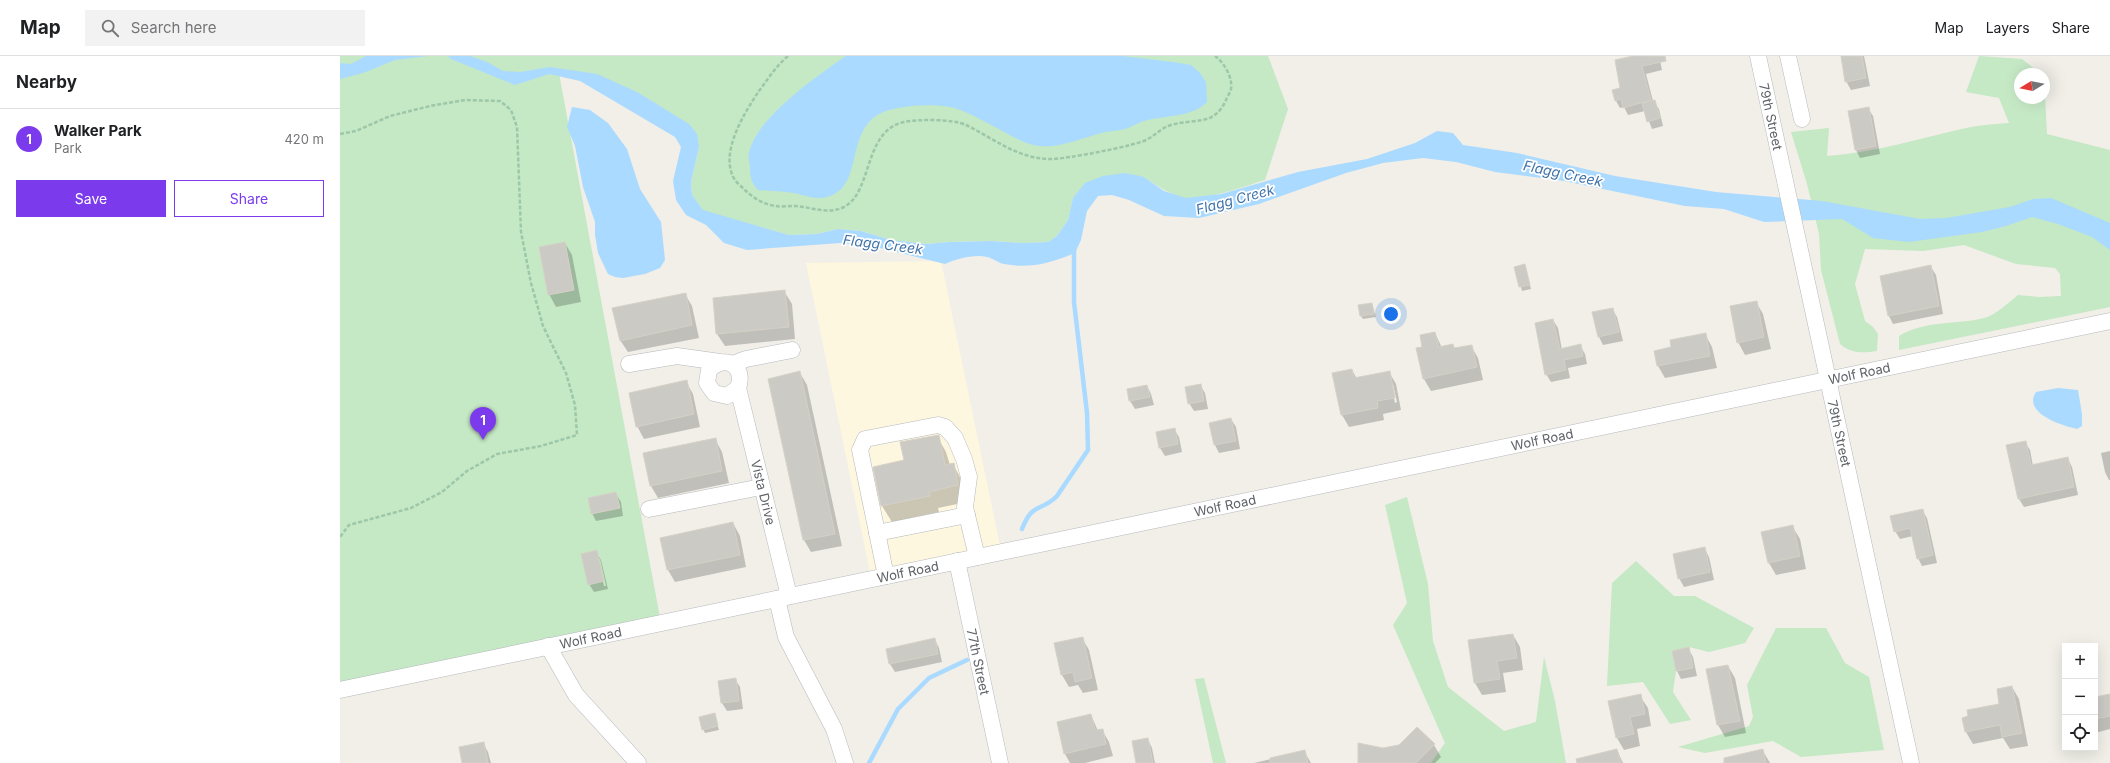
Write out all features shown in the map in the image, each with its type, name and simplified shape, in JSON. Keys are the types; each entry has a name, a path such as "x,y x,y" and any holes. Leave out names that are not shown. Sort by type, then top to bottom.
{"street":[{"name":"79th Street","path":"1758,56 1781,168 1796,230 1827,380 1911,763"},
{"path":"1788,56 1802,119"},
{"name":"Wolf Road","path":"340,690 2110,321"},
{"path":"738,388 727,396 721,396 709,389 707,383 709,370 726,363 792,350"},
{"path":"629,364 677,356 726,363"},
{"name":"Vista Drive","path":"726,363 740,375 738,388 762,487 783,598 786,636 834,729 845,763"},
{"path":"886,576 860,450 865,439 938,425 945,427 955,438 969,477 965,507 977,557"},
{"path":"649,509 762,487"},
{"path":"877,533 967,515"},
{"name":"77th Street","path":"957,561 1000,763"},
{"path":"548,646 576,695 638,763"}],"path":[{"path":"788,56 778,64 748,108 734,136 729,161 734,179 751,196 774,206 798,206 821,211 844,207 853,199 859,189 871,156 880,140 887,132 902,122 928,120 964,124 999,144 1033,157 1051,159 1147,140 1161,128 1172,124 1207,120 1221,110 1231,88 1225,66 1215,56"},
{"path":"340,134 356,131 390,116 430,106 464,100 500,101 511,110 517,127 521,232 530,276 543,326 568,380 575,406 577,435 541,446 497,454 467,471 442,492 411,508 349,525 340,537"}],"shaded area":[{"path":"941,261 1000,546 870,572 806,263"}],"green space":[{"path":"340,56 1268,56 1288,109 1265,180 1225,192 1202,197 1185,198 1158,187 1144,177 1073,198 1068,220 1057,236 1048,242 1023,243 991,241 926,244 891,240 861,231 838,229 817,234 789,235 703,211 692,195 691,182 699,147 558,68 661,623 340,686"},
{"path":"1979,56 2022,59 2033,68 2014,68 2014,104 2045,104 2047,134 2110,150 2110,307 1899,350 1899,336 1919,327 1984,318 1998,311 2018,295 2039,297 2061,296 2060,274 2055,268 2016,264 1964,245 1923,251 1865,249 1855,284 1865,321 1873,327 1878,334 1877,351 1862,352 1849,350 1840,344 1821,270 1819,234 1807,184 1791,132 1829,128 1827,156 1862,152 1971,127 2009,123 1999,98 1966,92"},
{"path":"1407,497 1428,584 1433,641 1448,687 1504,731 1536,722 1544,657 1555,701 1566,763 1431,763 1445,743 1393,625 1407,603 1385,505"},
{"path":"1636,561 1674,596 1695,596 1754,628 1745,643 1709,652 1689,647 1672,651 1676,671 1673,692 1691,720 1670,724 1643,682 1607,686 1612,583"},
{"path":"1776,628 1826,628 1845,663 1869,677 1884,750 1801,757 1773,741 1705,753 1678,747 1749,726 1753,717 1747,685"},
{"path":"1204,678 1226,763 1213,763 1195,679"}],"water":[{"path":"366,56 428,56 395,60 363,73 340,79 340,63 351,64"},
{"name":"Flagg Creek","path":"448,56 470,56 487,62 503,71 520,72 550,67 597,74 637,92 689,124 697,134 699,147 691,182 692,195 703,210 789,235 817,234 838,229 861,231 891,240 926,244 991,241 1023,243 1048,242 1057,236 1068,220 1073,198 1085,183 1103,176 1125,173 1144,177 1164,191 1186,198 1221,194 1298,172 1367,159 1415,143 1437,131 1453,133 1463,145 1517,153 1615,176 1716,192 1822,201 1920,219 1946,218 2010,207 2033,199 2051,198 2110,223 2110,250 2092,237 2058,224 2032,217 1982,232 1909,242 1873,238 1842,219 1764,222 1724,209 1685,206 1564,181 1495,172 1456,162 1423,158 1383,163 1346,173 1259,204 1199,218 1164,216 1129,200 1112,195 1098,196 1087,211 1081,240 1075,253 1057,260 1040,264 1023,266 1004,264 982,256 976,256 945,264 868,245 840,243 747,250 724,243 706,225 686,215 676,200 673,181 681,147 675,137 580,81 549,74 515,85 451,59"},
{"path":"846,56 1123,56 1173,62 1191,65 1200,73 1206,82 1207,102 1201,107 1186,113 1152,119 1125,129 1101,133 1067,143 1050,146 1033,145 1024,142 974,116 955,108 929,105 893,109 877,115 866,125 860,138 848,178 841,189 830,196 816,198 790,192 758,190 751,179 749,153 754,140 763,126 775,112 804,86"},
{"path":"572,107 590,110 608,123 627,149 640,189 661,222 665,260 660,268 645,274 623,278 608,274 598,253 595,235 595,222 583,187 575,146 567,127"},
{"path":"2058,388 2078,390 2082,414 2082,426 2077,429 2054,422 2039,412 2034,406 2033,399 2036,392"}],"building":[{"path":"1633,56 1665,56 1666,61 1642,66 1651,100 1623,108 1621,99 1615,101 1612,90 1620,88 1615,60"},
{"path":"1841,56 1862,56 1866,78 1845,82"},
{"path":"1655,100 1660,118 1647,122 1642,103"},
{"path":"1869,107 1876,146 1855,150 1848,111"},
{"path":"565,242 574,290 548,295 539,247"},
{"path":"1525,264 1530,285 1519,287 1514,267"},
{"path":"1931,265 1939,306 1888,316 1880,276"},
{"path":"785,290 789,327 716,334 713,298"},
{"path":"686,293 692,325 620,341 612,308"},
{"path":"1757,301 1764,337 1737,343 1730,306"},
{"path":"1372,303 1374,314 1360,316 1358,305"},
{"path":"1613,308 1619,332 1598,337 1592,312"},
{"path":"1553,319 1560,349 1581,344 1583,356 1564,360 1566,370 1545,375 1535,323"},
{"path":"1435,332 1439,347 1453,344 1454,348 1472,345 1477,367 1423,379 1416,348 1422,347 1420,335"},
{"path":"1706,333 1710,356 1657,366 1654,351 1671,347 1670,340"},
{"path":"1352,369 1354,378 1390,371 1395,398 1377,401 1378,408 1341,415 1332,373"},
{"path":"800,371 835,534 803,540 768,379"},
{"path":"687,380 694,414 636,427 629,393"},
{"path":"1201,384 1204,401 1188,404 1185,387"},
{"path":"1147,385 1150,397 1129,401 1127,389"},
{"path":"1231,418 1236,441 1214,445 1209,423"},
{"path":"1175,428 1178,444 1159,448 1156,432"},
{"path":"939,435 945,465 954,463 958,485 929,492 930,496 881,506 873,467 904,460 900,442"},
{"path":"716,438 722,471 650,486 643,453"},
{"path":"2026,441 2031,465 2068,457 2074,487 2018,499 2006,445"},
{"path":"616,492 620,508 591,514 588,498"},
{"path":"1923,509 1933,555 1917,559 1910,528 1894,532 1890,516"},
{"path":"733,522 740,555 667,570 660,538"},
{"path":"1793,525 1800,556 1768,563 1761,532"},
{"path":"1705,547 1710,572 1678,579 1673,554"},
{"path":"597,550 604,581 588,585 581,554"},
{"path":"1513,634 1517,658 1497,661 1500,679 1474,683 1468,640"},
{"path":"1083,637 1092,678 1075,682 1073,672 1061,675 1054,643"},
{"path":"935,638 938,654 889,664 886,649"},
{"path":"1689,647 1693,668 1676,671 1672,651"},
{"path":"1728,665 1740,721 1717,725 1706,669"},
{"path":"736,678 739,701 721,703 718,681"},
{"path":"2012,686 2022,733 2002,737 2000,725 1965,732 1962,718 1968,716 1967,710 1999,704 1997,689"},
{"path":"1641,694 1645,714 1630,717 1634,734 1616,738 1608,701"},
{"path":"2110,694 2110,716 2098,718 2098,696"},
{"path":"715,713 718,726 702,730 699,717"},
{"path":"1091,714 1095,730 1103,729 1106,744 1064,754 1057,722"},
{"path":"1417,727 1435,744 1416,763 1358,763 1358,743 1383,748 1399,745"},
{"path":"1148,738 1153,763 1136,763 1132,741"},
{"path":"484,742 488,763 462,763 459,747"},
{"path":"1617,749 1621,763 1577,763 1576,759"},
{"path":"1763,749 1766,763 1724,763 1724,758"},
{"path":"1305,750 1308,763 1270,763 1270,758"}],"waterway":[{"path":"1022,529 1026,520 1033,511 1057,496 1088,450 1087,413 1074,302 1074,249"},
{"path":"869,763 898,709 929,678 967,660"}],"place":[{"name":"Walker Park","path":"483,440"}]}
